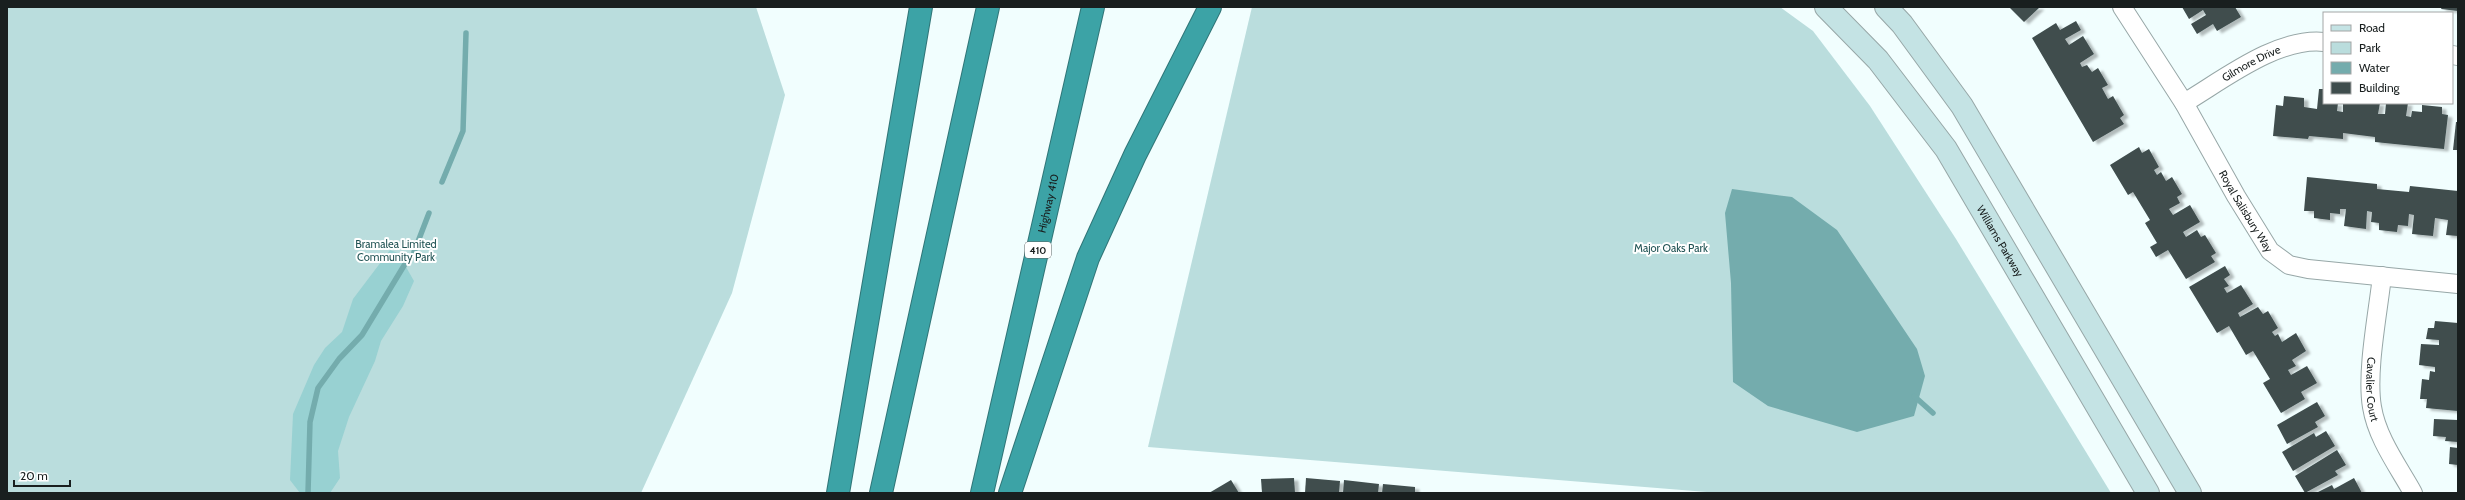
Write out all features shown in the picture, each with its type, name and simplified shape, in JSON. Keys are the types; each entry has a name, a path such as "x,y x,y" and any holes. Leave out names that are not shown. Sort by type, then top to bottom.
{"highway":[{"path":"838,493 921,7"},
{"path":"881,493 988,7"},
{"name":"Highway 410","path":"982,493 1093,7"},
{"path":"1010,493 1088,258 1135,155 1210,7"}],"main road":[{"name":"Williams Parkway","path":"1826,7 1878,60 1946,149 2148,493"},
{"path":"1886,7 1902,24 1962,106 2190,493"}],"street":[{"name":"Royal Salisbury Way","path":"2122,7 2184,103 2236,196 2270,250 2289,265 2458,284"},
{"name":"Gilmore Drive","path":"2184,103 2284,46 2314,41 2323,42"},
{"name":"Cavalier Court","path":"2382,276 2371,379 2372,408 2383,441 2413,493"}],"green space":[{"name":"Bramalea Limited Community Park","path":"7,7 756,7 785,95 732,293 641,493 7,493"},
{"name":"Major Oaks Park","path":"1252,7 1780,7 1813,31 1870,106 1956,239 2111,493 1719,493 1148,447"}],"shaded area":[{"path":"390,250 398,253 414,281 403,306 381,341 375,361 349,417 338,451 340,478 330,493 300,493 290,480 293,414 314,365 325,348 342,332 353,299"}],"water":[{"path":"1732,189 1792,197 1837,230 1917,349 1925,376 1914,416 1857,432 1768,406 1733,382 1731,283 1725,213"}],"building":[{"path":"2009,7 2040,7 2024,22"},
{"path":"2182,7 2235,7 2241,17 2217,31 2213,24 2197,34 2191,24 2206,15 2203,10 2189,19"},
{"path":"2442,7 2458,7 2458,11 2441,9"},
{"path":"2076,21 2081,30 2065,39 2069,45 2083,36 2094,54 2080,63 2082,67 2087,65 2092,72 2098,68 2108,85 2102,88 2108,99 2113,96 2124,115 2120,118 2124,124 2093,142 2032,38 2056,23 2060,30"},
{"path":"2319,89 2323,89 2323,104 2338,104 2337,111 2343,112 2343,104 2380,104 2378,114 2385,114 2386,104 2408,104 2406,116 2411,117 2412,111 2422,112 2422,105 2442,107 2442,114 2448,115 2444,149 2375,142 2375,137 2343,133 2343,139 2309,136 2308,139 2273,136 2276,105 2283,106 2284,96 2304,98 2304,107 2317,109"},
{"path":"2456,122 2458,122 2458,150 2453,150"},
{"path":"2139,147 2142,153 2149,149 2159,167 2154,170 2157,175 2161,172 2166,181 2172,177 2182,194 2177,197 2180,203 2169,209 2173,215 2190,205 2200,222 2183,232 2186,237 2197,230 2201,237 2205,235 2216,253 2211,256 2215,262 2186,279 2168,250 2156,257 2150,247 2157,243 2145,223 2150,220 2133,192 2128,195 2110,165"},
{"path":"2307,177 2377,184 2377,189 2409,192 2410,186 2458,191 2458,236 2446,235 2448,220 2435,218 2433,236 2412,234 2414,215 2409,214 2408,226 2398,225 2397,232 2379,230 2379,223 2371,222 2372,212 2367,211 2366,229 2344,226 2346,209 2340,209 2340,214 2330,213 2330,220 2314,218 2314,211 2304,211"},
{"path":"2225,266 2230,275 2224,279 2229,286 2224,288 2227,293 2241,285 2253,304 2238,313 2240,317 2258,307 2263,314 2268,311 2278,328 2272,332 2275,336 2278,334 2282,342 2296,333 2306,351 2292,360 2296,366 2288,370 2291,375 2307,366 2317,383 2301,392 2305,399 2281,413 2263,383 2270,379 2253,351 2246,355 2229,326 2217,333 2189,287"},
{"path":"2435,321 2458,323 2458,411 2426,408 2427,399 2420,399 2422,379 2429,380 2430,371 2435,372 2435,367 2419,365 2421,344 2439,345 2439,340 2426,339 2428,328 2434,328"},
{"path":"2317,402 2325,416 2315,422 2318,427 2287,444 2277,425"},
{"path":"2434,419 2458,420 2458,442 2445,441 2446,437 2433,436"},
{"path":"2326,431 2335,446 2293,471 2282,452 2314,433 2316,437"},
{"path":"2450,447 2458,448 2458,465 2449,464"},
{"path":"2337,450 2346,465 2335,471 2338,475 2305,493 2295,476"},
{"path":"1294,478 1295,493 1262,493 1261,479"},
{"path":"1306,478 1340,481 1339,493 1305,493"},
{"path":"2354,478 2362,493 2316,493 2332,485 2334,489"},
{"path":"1231,480 1239,493 1209,493"},
{"path":"1344,480 1379,484 1378,493 1343,493"},
{"path":"1383,484 1415,487 1415,493 1382,493"}],"waterway":[{"path":"442,182 463,131 466,33"},
{"path":"414,252 429,213"},
{"path":"308,493 310,422 318,388 339,359 362,335 405,264"},
{"path":"1914,396 1933,413"}]}
